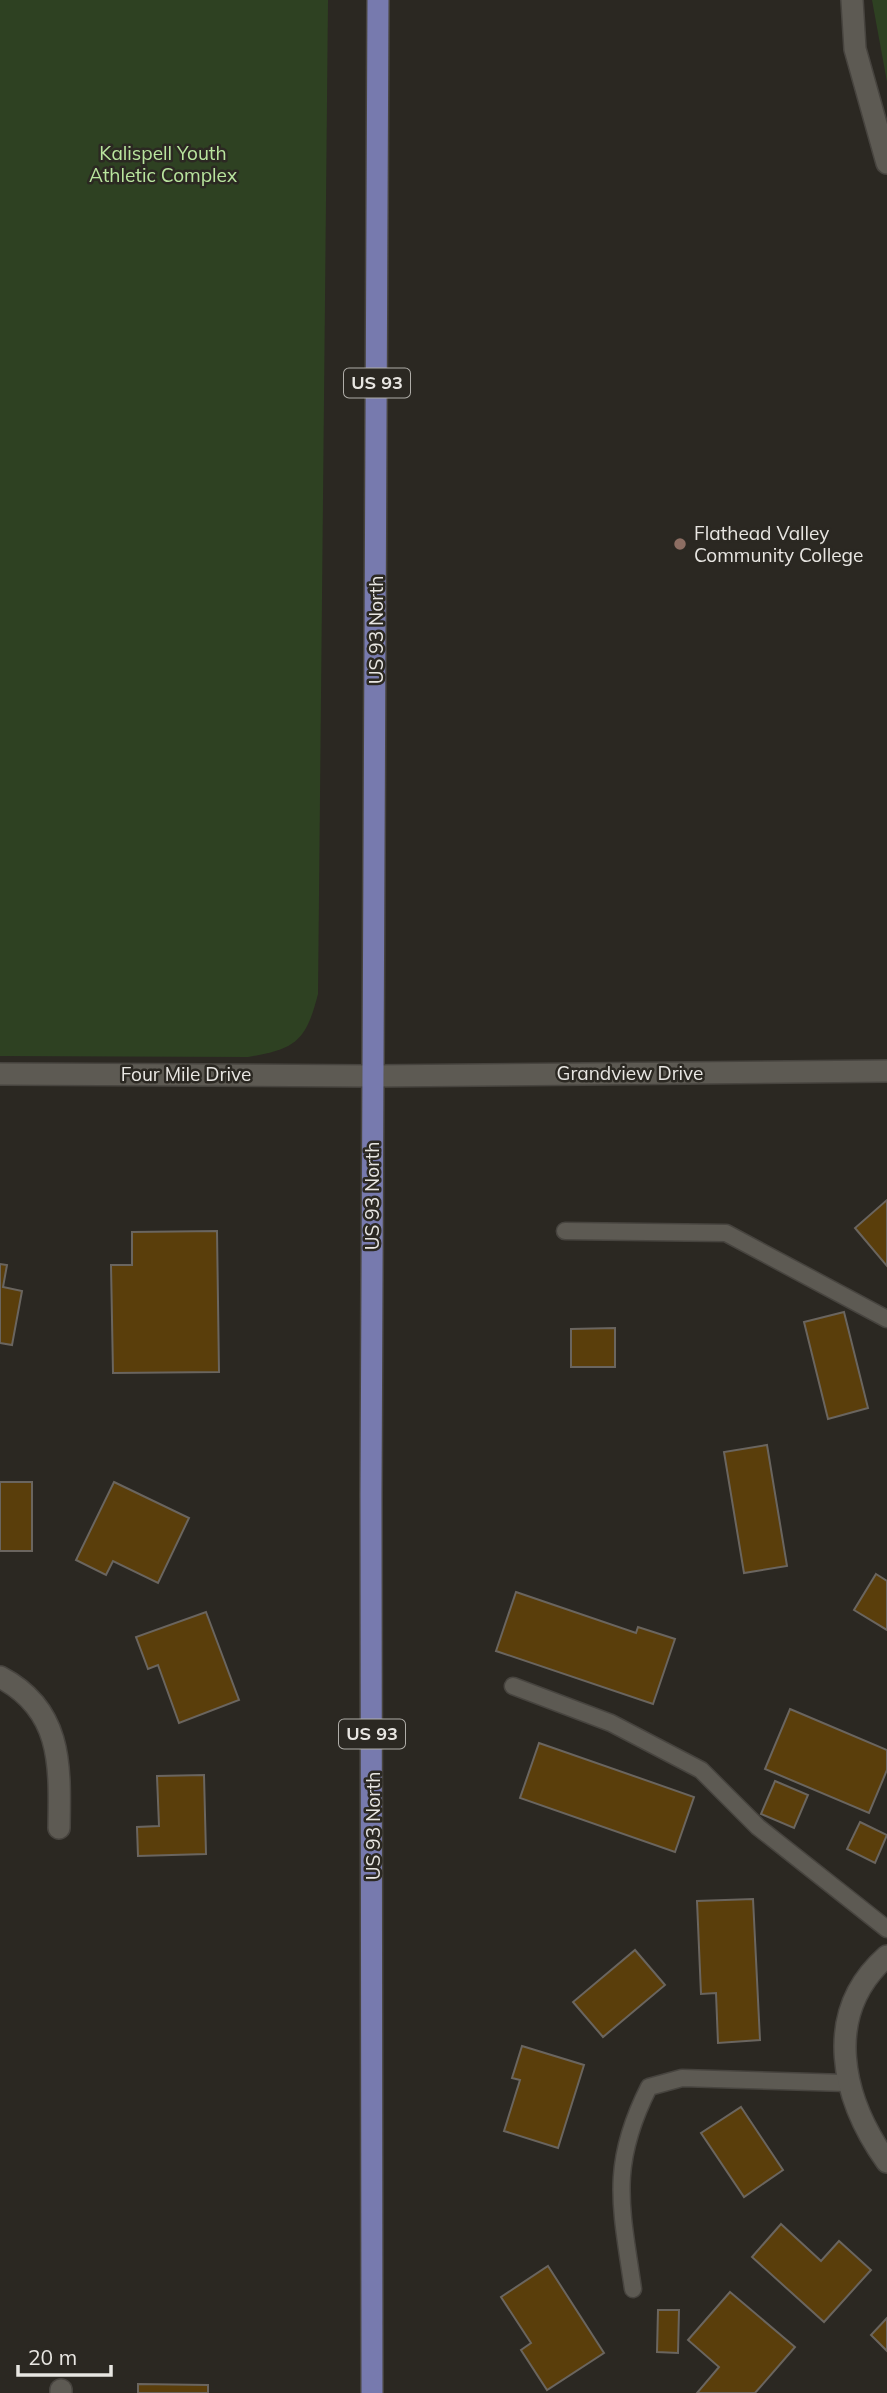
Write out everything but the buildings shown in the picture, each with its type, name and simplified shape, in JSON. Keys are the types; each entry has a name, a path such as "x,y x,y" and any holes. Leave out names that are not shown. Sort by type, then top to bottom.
{"main road":[{"name":"US 93 North","path":"372,2393 373,1076 378,0"}],"street":[{"path":"852,0 855,49 887,163"},
{"name":"Grandview Drive","path":"373,1076 887,1071"},
{"name":"Four Mile Drive","path":"0,1074 373,1076"},
{"path":"0,1677 30,1699 46,1720 53,1738 60,1776 59,1828"},
{"path":"887,1956 865,1982 853,2004 846,2031 847,2083 860,2118 887,2162"}],"lane":[{"path":"565,1231 726,1233 887,1319"},
{"path":"513,1686 611,1723 701,1770 758,1827 887,1929"},
{"path":"633,2289 620,2199 624,2145 649,2088 682,2078 847,2083"}],"green space":[{"name":"Kalispell Youth Athletic Complex","path":"0,0 328,0 318,994 309,1023 296,1040 288,1046 264,1054 248,1057 0,1056"},
{"path":"872,0 887,0 887,82"}],"place":[{"name":"Flathead Valley Community College","path":"680,544"}]}
